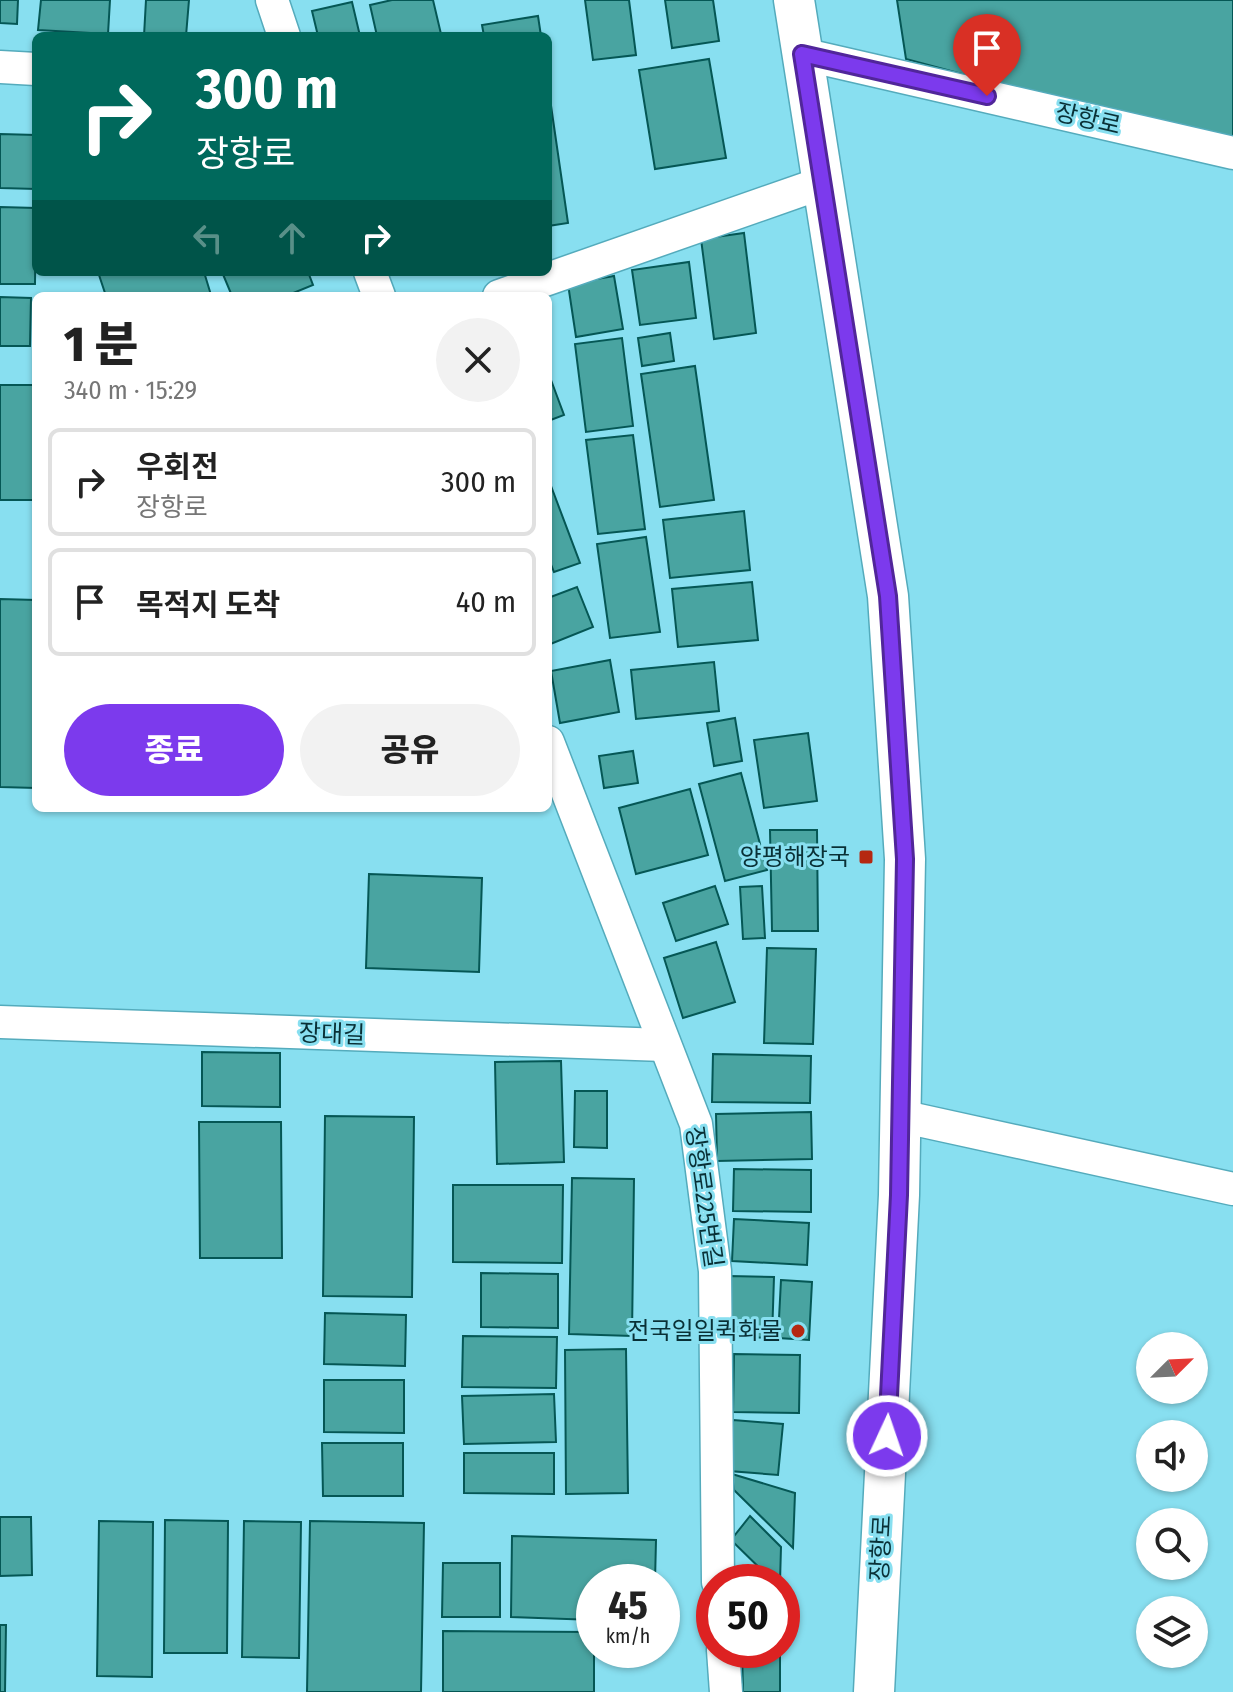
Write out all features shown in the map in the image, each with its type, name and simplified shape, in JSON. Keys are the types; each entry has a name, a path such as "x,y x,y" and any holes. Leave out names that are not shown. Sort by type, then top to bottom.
{"main road":[{"name":"장항로","path":"794,0 888,596 905,859 900,1116 874,1692"}],"street":[{"path":"272,0 283,32"},
{"name":"장항로","path":"802,54 1233,153"},
{"path":"0,67 32,69"},
{"path":"510,292 822,183"},
{"name":"장항로225번길","path":"552,752 696,1124 715,1271 718,1564"},
{"name":"장대길","path":"0,1022 664,1045"},
{"path":"900,1116 1233,1189"},
{"path":"724,1668 726,1692"}],"building":[{"path":"0,0 18,0 17,24 0,23"},
{"path":"41,0 110,0 108,32 38,30"},
{"path":"146,0 189,0 186,32 144,32"},
{"path":"392,0 433,0 441,32 376,32 370,5"},
{"path":"585,0 629,0 636,55 593,60"},
{"path":"665,0 713,0 719,41 672,48"},
{"path":"897,0 1233,0 1233,147 906,59"},
{"path":"352,2 359,32 317,32 312,11"},
{"path":"538,16 540,32 483,32 482,25"},
{"path":"709,59 726,158 655,169 639,70"},
{"path":"552,113 568,223 552,225"},
{"path":"0,134 32,135 32,189 0,188"},
{"path":"0,207 32,208 32,276 35,276 35,284 0,284"},
{"path":"744,233 756,333 714,339 701,239"},
{"path":"689,262 696,318 640,325 632,270"},
{"path":"99,276 205,276 210,292 105,292"},
{"path":"224,276 310,276 313,285 296,292 230,292"},
{"path":"614,276 623,329 576,337 568,284"},
{"path":"0,297 31,298 30,346 0,346"},
{"path":"670,333 674,361 642,366 638,338"},
{"path":"622,338 633,426 586,432 575,344"},
{"path":"695,366 714,500 660,507 641,374"},
{"path":"552,383 564,415 552,420"},
{"path":"0,385 32,385 32,500 0,500"},
{"path":"633,435 645,529 598,534 586,440"},
{"path":"552,489 580,563 554,572 552,567"},
{"path":"744,511 750,570 670,578 663,520"},
{"path":"646,537 660,632 610,638 597,544"},
{"path":"752,582 758,640 678,647 672,589"},
{"path":"577,587 593,627 552,643 552,596"},
{"path":"0,599 32,600 32,788 0,787"},
{"path":"610,660 619,712 560,723 552,671"},
{"path":"714,662 719,711 636,719 631,670"},
{"path":"735,718 742,761 714,766 707,723"},
{"path":"808,733 817,801 764,808 754,740"},
{"path":"633,751 638,783 604,788 599,756"},
{"path":"741,773 767,870 725,881 699,784"},
{"path":"690,789 708,855 636,874 619,808"},
{"path":"770,830 817,830 818,931 772,931"},
{"path":"369,874 482,878 479,972 366,968"},
{"path":"715,886 728,924 676,941 663,903"},
{"path":"762,886 765,938 743,939 740,887"},
{"path":"716,942 735,1002 683,1018 664,958"},
{"path":"767,948 816,949 813,1044 764,1043"},
{"path":"202,1052 280,1053 280,1107 202,1106"},
{"path":"713,1054 811,1056 810,1103 712,1102"},
{"path":"561,1061 564,1162 497,1164 495,1062"},
{"path":"575,1091 607,1091 607,1148 574,1147"},
{"path":"811,1112 812,1159 717,1161 716,1114"},
{"path":"325,1116 414,1117 412,1297 323,1296"},
{"path":"199,1122 281,1122 282,1258 200,1258"},
{"path":"734,1169 811,1170 811,1212 733,1211"},
{"path":"572,1178 634,1179 632,1336 569,1334"},
{"path":"453,1185 563,1185 562,1263 453,1262"},
{"path":"734,1219 809,1223 807,1265 732,1261"},
{"path":"481,1273 558,1274 558,1328 481,1327"},
{"path":"729,1276 774,1277 772,1338 727,1336"},
{"path":"781,1280 812,1282 809,1340 778,1338"},
{"path":"325,1313 406,1315 405,1366 324,1364"},
{"path":"463,1336 557,1337 556,1388 462,1387"},
{"path":"626,1349 628,1493 566,1494 565,1350"},
{"path":"734,1354 800,1355 799,1413 733,1412"},
{"path":"324,1380 404,1380 404,1433 324,1432"},
{"path":"554,1394 556,1442 464,1444 462,1396"},
{"path":"733,1420 783,1424 778,1475 729,1471"},
{"path":"322,1443 403,1443 403,1496 323,1496"},
{"path":"464,1453 554,1453 554,1494 464,1493"},
{"path":"732,1474 795,1493 793,1548 734,1490"},
{"path":"750,1516 781,1547 781,1564 756,1564 731,1540"},
{"path":"0,1517 31,1517 32,1575 0,1576"},
{"path":"165,1520 228,1521 227,1653 164,1653"},
{"path":"99,1521 153,1522 152,1677 97,1676"},
{"path":"244,1521 301,1522 299,1658 242,1657"},
{"path":"310,1521 424,1523 421,1692 307,1692"},
{"path":"512,1536 656,1540 655,1564 576,1564 576,1619 511,1617"},
{"path":"443,1563 500,1563 500,1617 442,1617"},
{"path":"0,1625 6,1625 5,1692 0,1692"},
{"path":"443,1631 576,1632 576,1668 594,1668 594,1692 443,1692"},
{"path":"742,1668 780,1668 780,1692 743,1692"}],"place":[{"name":"양평해장국","path":"866,857"},
{"name":"전국일일퀵화물","path":"798,1331"}],"route":[{"path":"887,1436 899,1195 905,859 888,596 802,54 987,96"}]}
